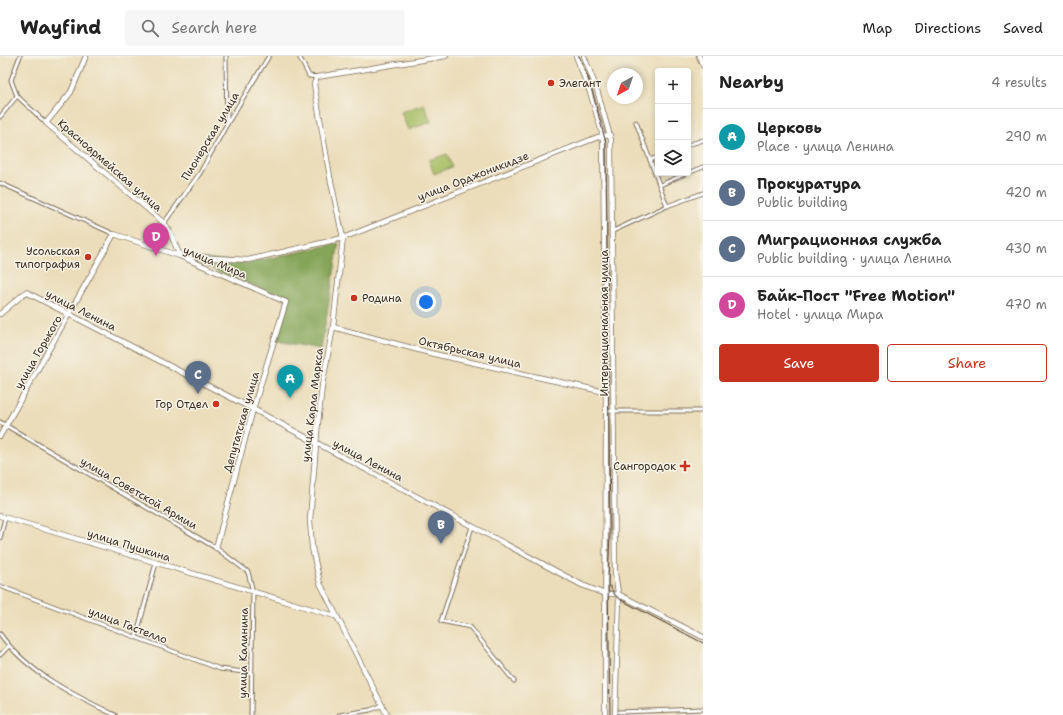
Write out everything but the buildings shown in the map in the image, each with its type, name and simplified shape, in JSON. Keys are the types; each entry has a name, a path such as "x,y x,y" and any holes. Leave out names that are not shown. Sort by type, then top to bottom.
{"street":[{"path":"0,117 17,96 11,80 20,56"},
{"path":"46,123 71,92 86,56"},
{"path":"226,56 228,124"},
{"name":"Пионерская улица","path":"164,223 200,172 269,56"},
{"path":"299,56 309,76 317,77 352,70 446,56"},
{"name":"Интернациональная улица","path":"576,56 591,95 603,136 606,411 605,715"},
{"name":"Интернациональная улица","path":"584,56 610,135 613,231 615,572 618,594 617,714"},
{"path":"699,56 703,66"},
{"name":"улица Карла Маркса","path":"317,77 314,84 324,145 343,238 333,327 322,386 316,443 310,520 312,548 320,582 335,616 387,715"},
{"name":"Красноармейская улица","path":"17,96 46,123 164,223 169,230 180,256"},
{"path":"636,122 668,206"},
{"name":"улица Орджоникидзе","path":"180,256 248,260 343,238 603,136 610,135"},
{"path":"691,145 703,140"},
{"path":"650,160 655,158"},
{"path":"691,172 703,166"},
{"path":"660,184 680,176"},
{"path":"0,183 114,234"},
{"path":"613,231 668,206 703,193"},
{"path":"157,249 164,241 169,230"},
{"name":"улица Мира","path":"114,234 180,256 286,302"},
{"name":"улица Горького","path":"0,436 114,234"},
{"name":"улица Ленина","path":"0,314 26,292 253,409 582,585 605,594 618,594 703,637"},
{"name":"Депутатская улица","path":"216,548 253,409 286,302"},
{"name":"Октябрьская улица","path":"333,327 434,354 605,392"},
{"path":"606,411 703,411"},
{"name":"улица Советской Армии","path":"0,422 216,548 248,572 254,592"},
{"name":"улица Пушкина","path":"0,516 163,566 335,616"},
{"path":"0,538 5,518"},
{"path":"472,527 441,621 470,627 514,681"},
{"path":"136,637 156,563"},
{"path":"163,566 328,614"},
{"name":"улица Гастелло","path":"0,586 220,669 252,673"},
{"name":"улица Пушкина","path":"254,592 335,616"},
{"name":"улица Калинина","path":"251,715 254,592"},
{"path":"0,634 9,646 32,667 74,696 115,715"},
{"path":"0,655 9,646"},
{"path":"339,715 370,710 381,706"},
{"path":"617,714 703,709"}],"green space":[{"path":"424,104 431,122 408,130 401,112"},
{"path":"447,154 452,167 434,174 429,160"},
{"path":"339,243 321,349 277,341 288,300 197,263 199,258 249,263"}],"tram line":[{"path":"579,56 589,80 606,143 610,533 608,580 610,715"},
{"path":"610,586 614,594 621,600 703,643"}],"place":[{"name":"Элегант","path":"551,83"},
{"name":"Байк-Пост \"Free Motion\"","path":"156,256"},
{"name":"Усольская типография","path":"88,257"},
{"name":"Родина","path":"354,298"},
{"name":"Миграционная служба","path":"198,394"},
{"name":"Церковь","path":"290,398"},
{"name":"Гор Отдел","path":"216,404"},
{"name":"Сангородок","path":"685,466"},
{"name":"Прокуратура","path":"441,544"}]}
